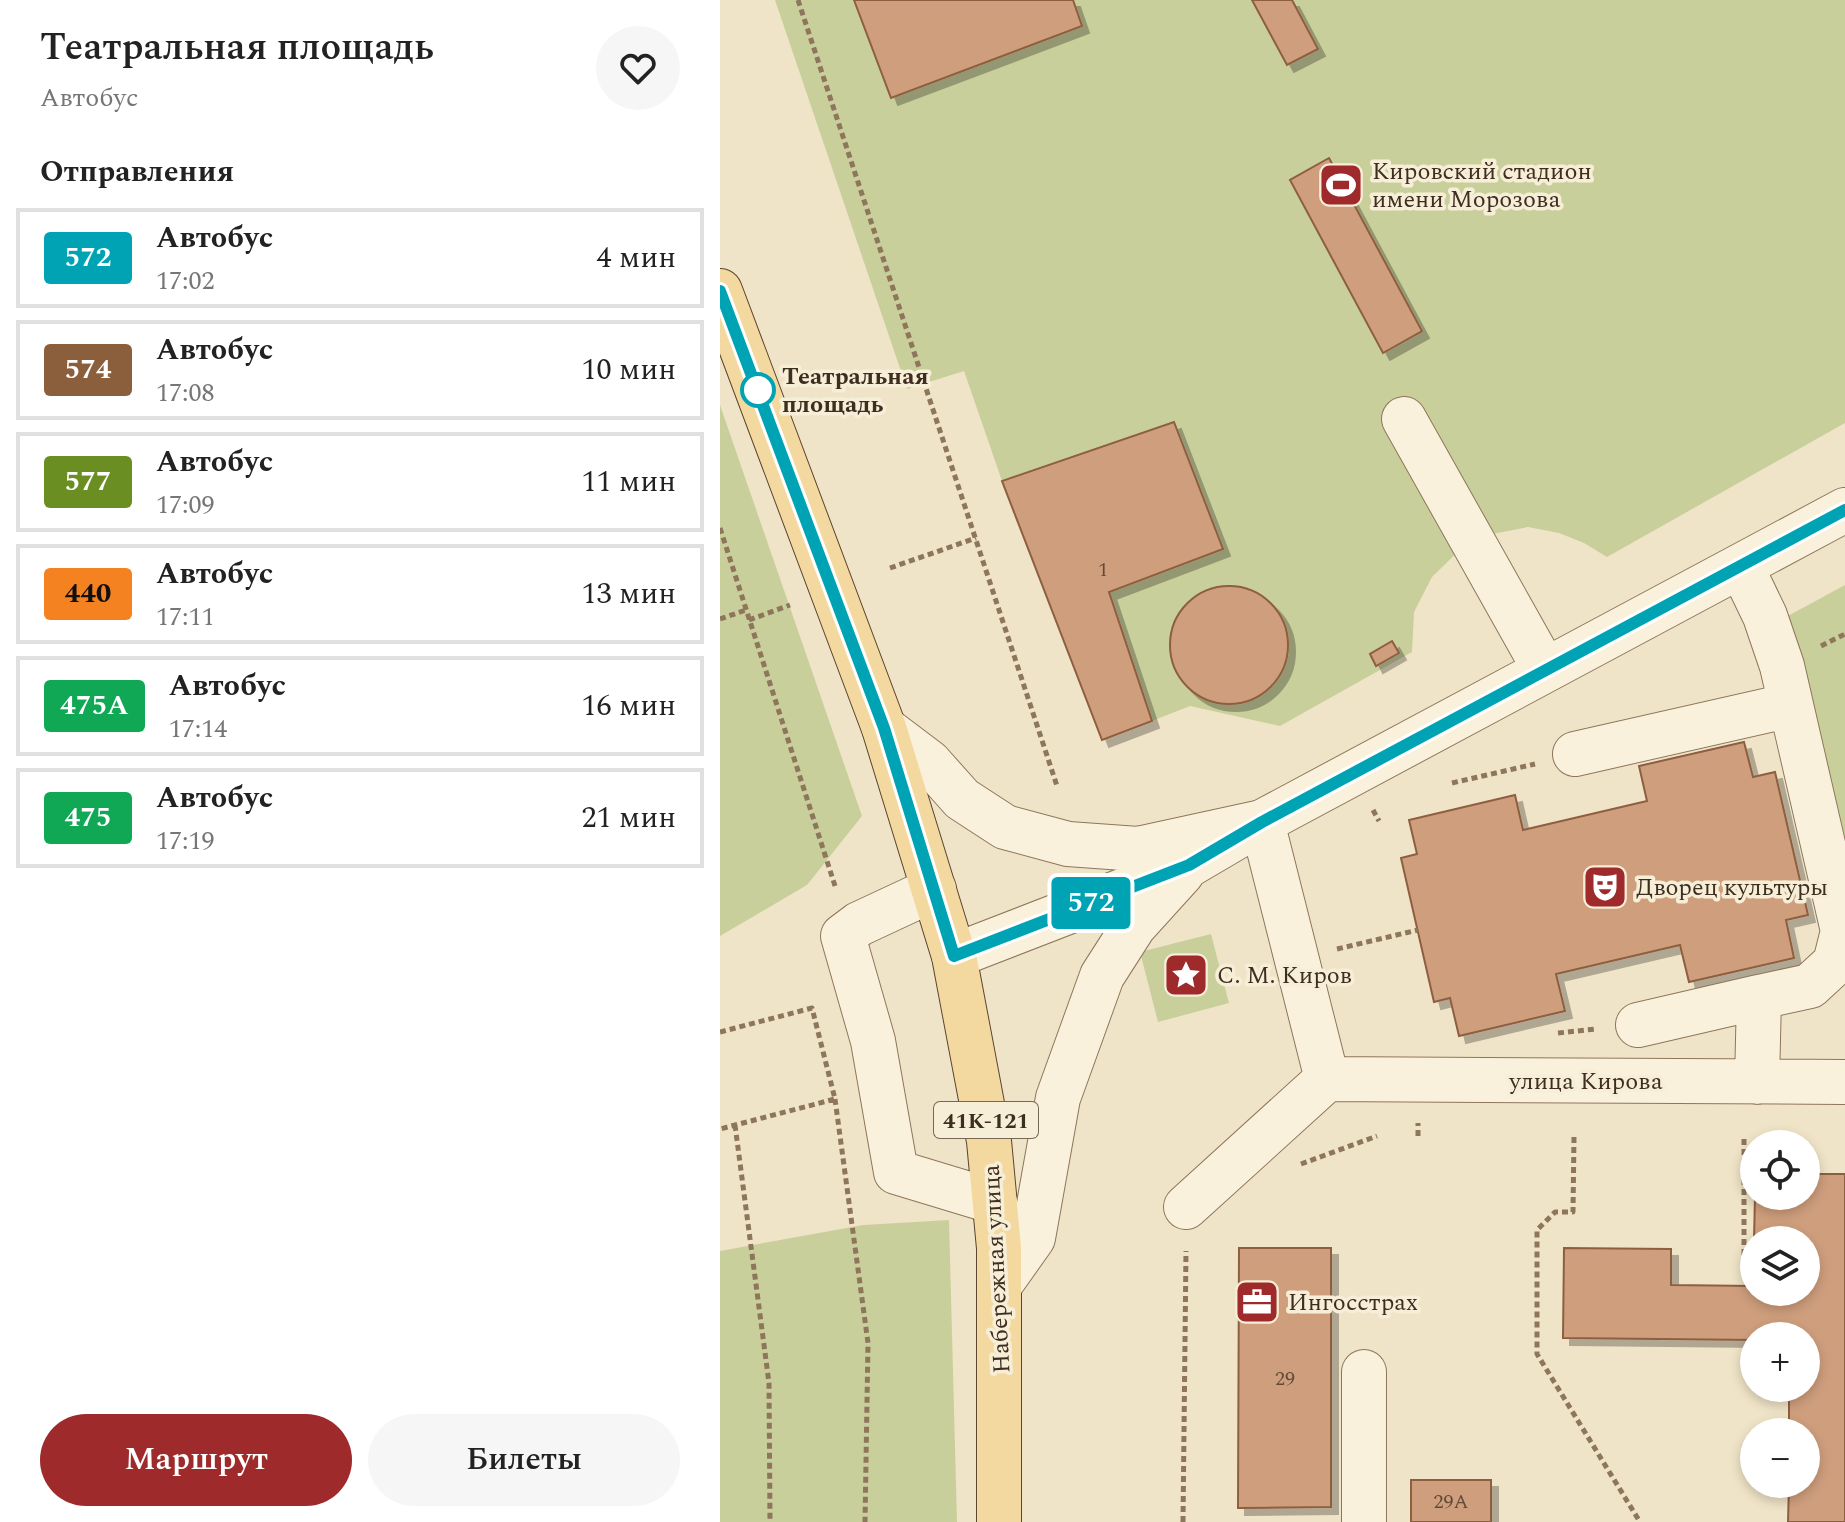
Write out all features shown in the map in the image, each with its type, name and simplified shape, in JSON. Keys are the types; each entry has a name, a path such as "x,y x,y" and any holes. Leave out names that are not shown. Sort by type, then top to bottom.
{"main road":[{"name":"Набережная улица","path":"720,291 884,728 954,956 989,1141 995,1202 1004,1514"}],"street":[{"path":"1404,419 1545,670"},
{"path":"954,956 1189,865 1262,822 1845,510"},
{"path":"1638,1025 1810,986 1835,963 1843,931 1782,666 1765,616 1741,566"},
{"path":"1575,754 1791,705"},
{"path":"884,728 929,762 962,799 1005,827 1068,844 1138,849 1262,822"},
{"path":"1186,1207 1327,1079 1262,822"},
{"path":"999,1286 1033,1238 1058,1098 1102,976 1134,926 1189,865"},
{"path":"934,889 859,924 843,936 873,1041 896,1172 995,1202"},
{"path":"1757,1082 1759,997"},
{"name":"улица Кирова","path":"1327,1079 1845,1082"},
{"path":"1364,1372 1364,1522"}],"path":[{"path":"798,0 1057,786"},
{"path":"720,528 838,894 859,924"},
{"path":"890,568 976,538"},
{"path":"749,620 790,605"},
{"path":"720,619 746,610"},
{"path":"1452,783 1575,754"},
{"path":"1373,810 1379,821"},
{"path":"1344,947 1418,930"},
{"path":"720,1021 722,1031 812,1008 835,1099 868,1343 865,1522"},
{"path":"720,1129 835,1099"},
{"path":"735,1125 769,1383 770,1522"},
{"path":"1574,1137 1573,1212 1555,1212 1537,1230 1537,1354 1640,1522"},
{"path":"1183,1522 1186,1207"}],"green space":[{"name":"Кировский стадион имени Морозова","path":"775,0 1845,0 1845,423 1607,557 1559,533 1528,527 1472,538 1432,577 1414,612 1412,652 1280,726 1190,706 1152,721 1109,592 1174,422 1002,481 964,371 907,389"},
{"path":"720,405 862,816 807,885 720,936"},
{"path":"1845,585 1845,872 1786,617"},
{"path":"1211,934 1229,1003 1158,1022 1140,952"},
{"path":"949,1220 957,1522 720,1522 720,1251 863,1225"}],"building":[{"path":"854,0 1073,0 1082,26 891,98"},
{"path":"1252,0 1292,0 1318,49 1287,65"},
{"path":"1329,158 1422,331 1383,353 1290,180"},
{"path":"1174,422 1223,549 1109,592 1152,721 1102,740 1002,481"},
{"path":"1229,586 1252,591 1271,603 1283,622 1288,645 1283,668 1271,687 1252,699 1229,704 1206,699 1187,687 1175,668 1170,645 1175,622 1187,603 1206,591"},
{"path":"1392,641 1399,653 1376,666 1370,654"},
{"name":"Дворец культуры","path":"1744,742 1753,777 1775,772 1808,915 1786,920 1794,958 1689,982 1680,945 1556,974 1565,1011 1459,1036 1450,998 1434,1002 1401,858 1417,854 1409,820 1515,795 1523,830 1647,801 1639,766"},
{"path":"1820,1174 1845,1174 1845,1522 1788,1522 1789,1498 1820,1498 1820,1418 1789,1418 1789,1402 1820,1402 1820,1322 1740,1322 1740,1340 1563,1338 1564,1248 1671,1249 1671,1285 1740,1286 1740,1306 1820,1306 1820,1226 1754,1226 1755,1210 1820,1210"},
{"path":"1239,1248 1331,1248 1331,1507 1238,1508"},
{"path":"1411,1480 1491,1480 1491,1522 1411,1522"}],"bus line":[{"name":"572","path":"720,291 884,728 954,956 1189,865 1262,822 1845,510"}],"place":[{"name":"Кировский стадион имени Морозова","path":"1341,185"},
{"name":"Театральная площадь","path":"758,390"},
{"name":"Дворец культуры","path":"1605,887"},
{"name":"С. М. Киров","path":"1186,975"},
{"name":"Ингосстрах","path":"1257,1302"}]}
